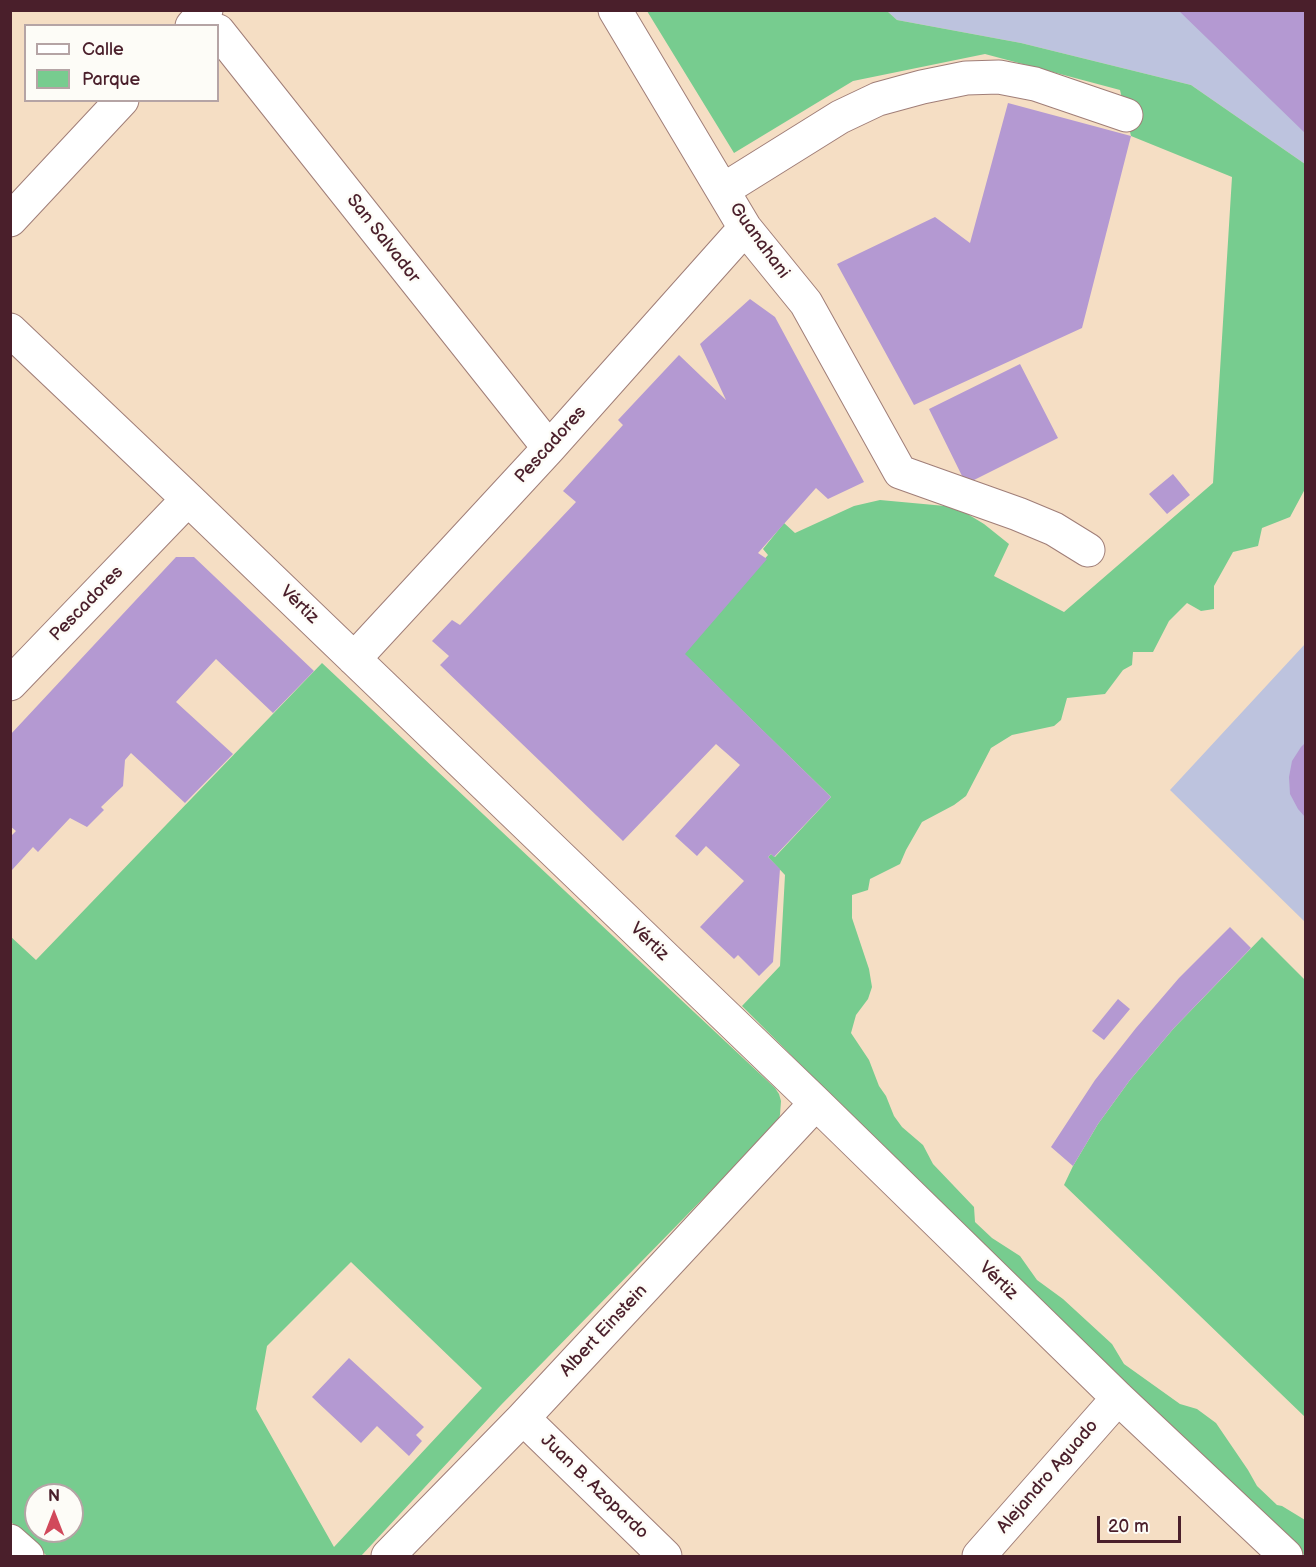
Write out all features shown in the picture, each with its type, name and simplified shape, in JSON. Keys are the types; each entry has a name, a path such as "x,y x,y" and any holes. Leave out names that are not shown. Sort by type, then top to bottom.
{"street":[{"name":"Guanahani","path":"615,10 745,228 806,303 900,472 1036,521 1088,550"},
{"name":"San Salvador","path":"219,35 549,448"},
{"path":"723,190 840,117 878,99 966,78 999,77 1035,84 1126,115"},
{"path":"10,220 120,102"},
{"name":"Pescadores","path":"354,658 549,448 745,228"},
{"name":"Vértiz","path":"10,330 354,658 1118,1398 1286,1557"},
{"name":"Pescadores","path":"10,684 188,499"},
{"name":"Albert Einstein","path":"388,1557 523,1418 816,1103"},
{"name":"Alejandro Aguado","path":"979,1557 1118,1398"},
{"name":"Juan B. Azopardo","path":"523,1418 665,1557"},
{"path":"10,1541 27,1557"}],"shaded area":[{"path":"887,11 1305,11 1305,164 1191,85 1021,43 897,20"},
{"path":"1305,644 1305,922 1170,790"}],"green space":[{"path":"647,11 887,11 897,20 1021,43 1191,85 1305,164 1305,489 1290,517 1262,528 1258,546 1233,552 1214,586 1214,609 1201,611 1187,603 1169,621 1153,652 1133,652 1132,665 1123,670 1105,694 1067,698 1061,720 1054,726 1012,735 991,748 966,796 922,822 900,864 870,879 868,890 852,895 852,918 869,969 872,987 868,999 856,1015 851,1033 869,1060 894,1116 902,1127 923,1145 933,1164 974,1207 975,1222 992,1238 1020,1256 1037,1280 1063,1299 1112,1344 1124,1364 1180,1404 1197,1409 1216,1423 1257,1486 1277,1505 1305,1520 1305,1556 1126,1390 742,1006 780,966 785,875 768,857 771,854 775,857 831,797 683,653 768,555 763,549 784,523 795,533 854,506 880,500 956,507 984,524 1009,544 994,576 1064,612 1213,483 1232,177 1131,136 1120,90 985,54 853,81 734,153"},
{"path":"322,663 775,1088 781,1101 780,1115 777,1123 501,1405 361,1556 47,1556 33,1543 84,1543 84,1483 24,1483 24,1534 11,1522 10,936 36,960","holes":["351,1262 482,1388 334,1547 256,1409 267,1346"]},
{"path":"1262,937 1305,980 1305,1417 1064,1185 1098,1124 1130,1080 1174,1028"}],"building":[{"path":"1178,10 1305,10 1305,133"},
{"path":"1008,103 1131,136 1082,328 914,405 837,264 935,217 970,243"},
{"path":"750,299 775,317 864,482 828,499 816,488 758,553 767,559 685,654 831,797 774,857 771,854 768,857 780,869 773,962 759,976 738,955 734,959 700,927 744,881 706,846 697,856 675,836 740,765 716,744 623,841 440,665 449,656 432,641 452,620 460,625 576,502 563,491 623,425 618,420 679,355 726,400 700,344"},
{"path":"1020,364 1058,438 966,484 929,409"},
{"path":"1173,474 1190,495 1167,514 1149,494"},
{"path":"176,557 194,557 314,671 273,713 216,659 176,702 233,754 185,803 131,753 125,760 123,786 101,807 104,810 87,827 70,818 38,852 33,847 12,870 10,868 10,837 16,831 10,826 10,735"},
{"path":"1305,743 1305,817 1290,794 1289,777 1292,761"},
{"path":"1230,927 1251,948 1174,1028 1130,1080 1098,1124 1073,1166 1051,1147 1095,1080 1179,978"},
{"path":"1118,999 1130,1009 1104,1040 1092,1031"},
{"path":"349,1358 424,1427 416,1435 422,1441 409,1456 377,1426 361,1443 312,1397"}]}
